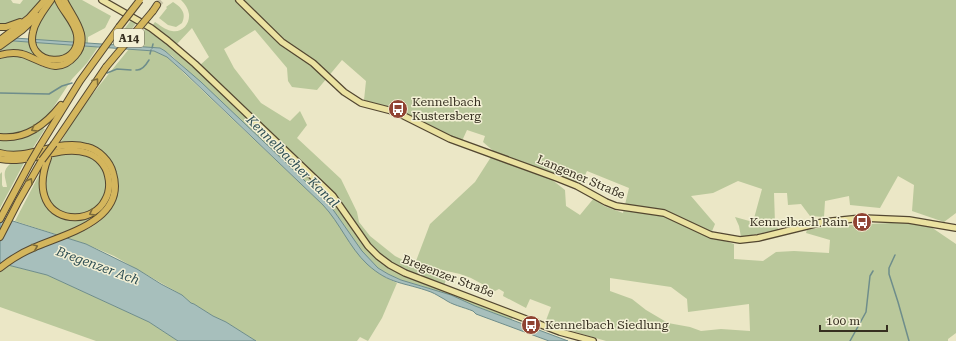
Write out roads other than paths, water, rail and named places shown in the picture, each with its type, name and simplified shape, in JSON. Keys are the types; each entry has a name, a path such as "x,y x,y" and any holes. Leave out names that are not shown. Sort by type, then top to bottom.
{"highway":[{"path":"58,0 74,27 79,40"},
{"path":"0,55 9,53 20,54 46,65 58,66 72,59 78,48 79,25 64,0"},
{"name":"A14","path":"0,220 30,163 80,81 140,0"},
{"path":"48,1 34,29 32,39 35,50 43,58 56,61 64,59 78,48"},
{"path":"0,27 15,25 48,1"},
{"path":"1,43 22,30 48,1"},
{"name":"A14","path":"0,237 18,202 54,144 106,67 157,5"},
{"path":"1,43 38,9"},
{"path":"0,137 20,136 42,125 52,116 80,81"},
{"path":"0,153 14,155 25,154 59,146 77,145 91,148 101,154 108,162 113,171 115,184 114,192 104,212 86,227 30,249 0,268"},
{"path":"0,158 19,160 57,152 73,151 92,155 104,166 109,181 107,196 98,209 88,216 74,217 64,215 50,206 45,196 43,184 45,159"}],"main road":[{"name":"Bregenzer Straße","path":"102,0 151,28 195,64 333,196 368,246 390,266 405,274 560,332 593,341"},
{"name":"Langener Straße","path":"239,0 282,42 313,63 344,92 361,103 396,112 450,139 557,178 616,206 664,213 712,235 740,240 758,238 823,222 848,219 886,218 909,220 956,228"}],"water":[{"path":"0,37 160,48 201,82 324,199 362,251 378,268 401,280 451,295 475,306 568,341 549,341 476,314 473,311 450,303 431,292 390,279 375,271 355,250 335,219 323,205 167,57 154,51 0,40"},
{"name":"Bregenzer Ach","path":"0,217 86,244 137,269 256,341 178,341 149,322 47,275 0,263"}],"waterway":[{"name":"Kennelbacher Kanal","path":"152,48 153,44"},
{"name":"Kennelbacher Kanal","path":"150,54 151,50"},
{"path":"136,70 142,69 149,60"},
{"path":"107,73 117,69 131,70"},
{"path":"0,93 49,94 62,86 72,83"},
{"path":"895,255 889,268 889,274 909,341"},
{"path":"850,341 866,312 870,276 873,271"}],"tunnel":[{"path":"157,5 162,0"}],"place":[{"name":"Kennelbach Kustersberg","path":"398,109"},
{"name":"Kennelbach Rain","path":"862,222"},
{"name":"Kennelbach Siedlung","path":"531,325"}]}
